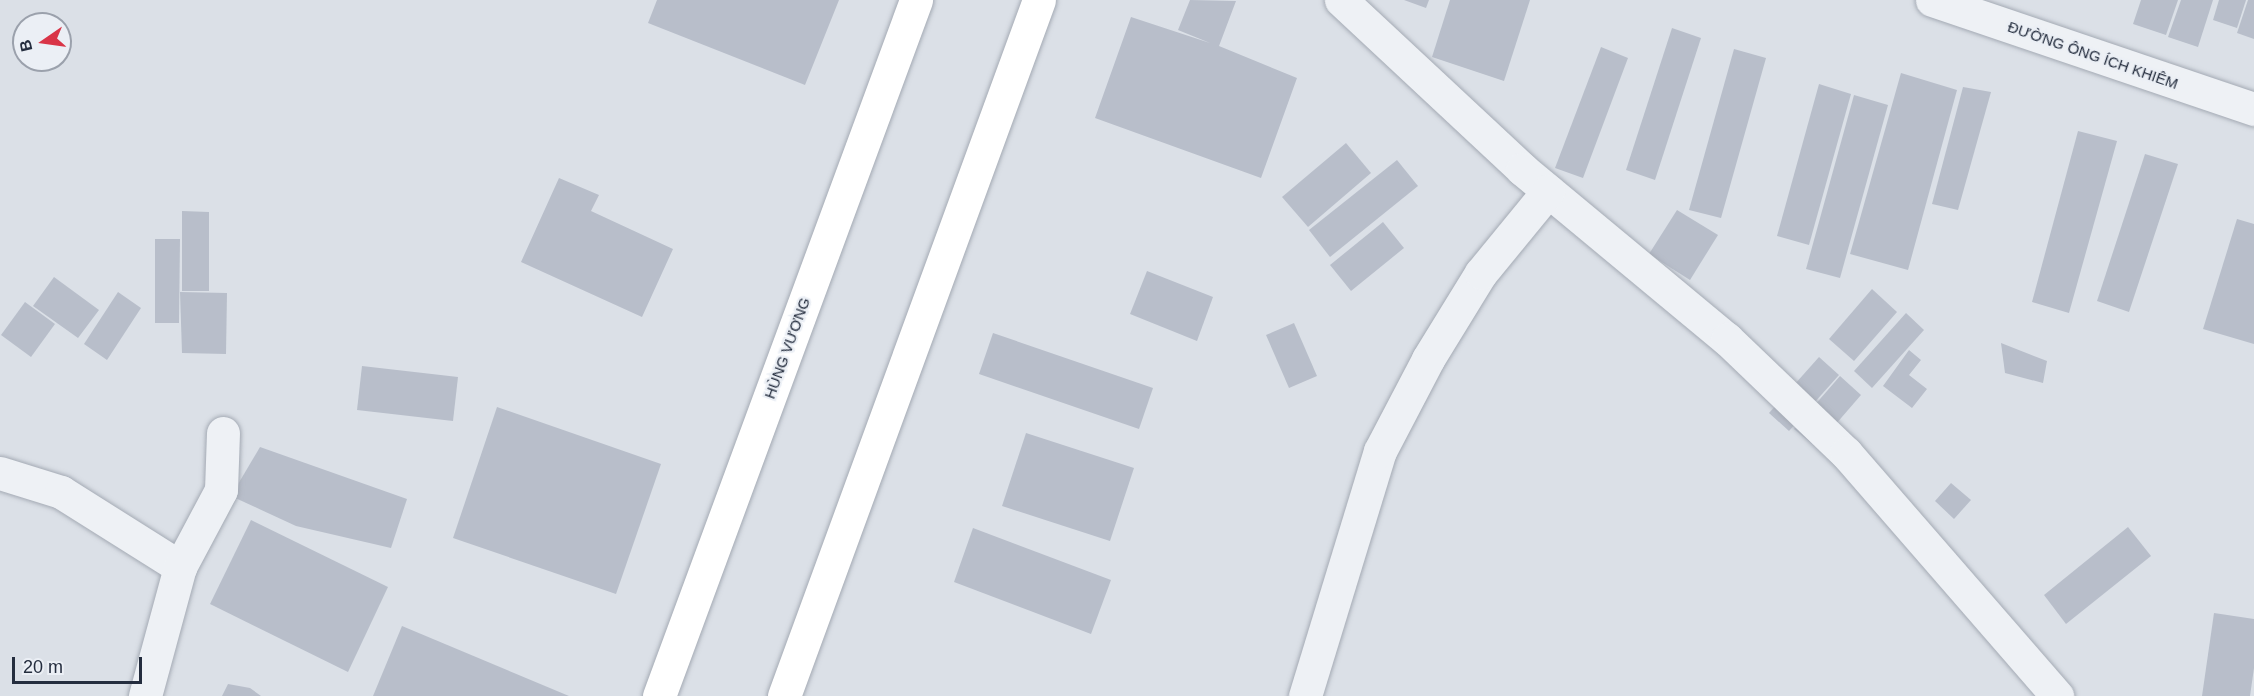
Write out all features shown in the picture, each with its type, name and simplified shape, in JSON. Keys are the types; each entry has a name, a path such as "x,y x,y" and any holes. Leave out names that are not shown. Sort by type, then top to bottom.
{"main road":[{"name":"HÙNG VƯƠNG","path":"659,696 916,0"},
{"path":"784,696 1039,0"}],"street":[{"path":"1341,0 1548,191 1727,339 1846,453 2057,696"},
{"name":"ĐƯỜNG ÔNG ÍCH KHIÊM","path":"1932,0 2254,109"},
{"path":"1305,696 1380,451 1428,359 1482,273 1548,191"},
{"path":"145,696 180,567 221,490 223,434"},
{"path":"0,473 61,492 180,567"}],"building":[{"path":"657,0 839,0 805,85 648,23"},
{"path":"1190,0 1236,1 1219,46 1297,78 1261,178 1095,118 1131,17 1210,43 1178,30"},
{"path":"1404,0 1429,0 1426,8"},
{"path":"1450,0 1530,0 1504,81 1432,57"},
{"path":"2141,0 2178,0 2166,35 2133,24"},
{"path":"2181,0 2213,0 2198,47 2168,37"},
{"path":"2219,0 2246,0 2237,28 2213,20"},
{"path":"2248,0 2254,0 2254,39 2237,33"},
{"path":"1672,28 1701,38 1655,180 1626,170"},
{"path":"1601,47 1628,58 1583,178 1555,168"},
{"path":"1734,49 1766,58 1721,218 1689,210"},
{"path":"1901,73 1957,90 1908,270 1850,254"},
{"path":"1819,84 1851,94 1809,245 1777,236"},
{"path":"1963,87 1991,92 1958,210 1932,204"},
{"path":"1854,95 1888,105 1840,278 1806,269"},
{"path":"2078,131 2117,141 2069,313 2032,302"},
{"path":"1346,143 1371,173 1308,227 1282,197"},
{"path":"2145,154 2178,164 2129,312 2097,301"},
{"path":"1397,160 1418,186 1330,257 1309,230"},
{"path":"559,178 599,195 591,211 673,249 642,317 521,262"},
{"path":"1677,210 1718,235 1690,280 1649,254"},
{"path":"182,211 209,212 209,291 182,291"},
{"path":"2237,219 2254,224 2254,344 2203,329"},
{"path":"1383,222 1404,248 1351,291 1330,265"},
{"path":"155,239 180,239 179,323 155,323"},
{"path":"1147,271 1213,297 1197,341 1130,314"},
{"path":"54,277 99,310 78,338 33,306"},
{"path":"1872,289 1897,312 1854,361 1829,339"},
{"path":"118,292 141,308 107,360 84,344"},
{"path":"180,292 227,293 226,354 182,353"},
{"path":"25,302 55,324 31,357 1,335"},
{"path":"1906,313 1924,330 1872,388 1854,371"},
{"path":"1294,323 1317,376 1289,388 1266,335"},
{"path":"993,333 1153,388 1139,429 979,374"},
{"path":"2001,343 2047,361 2043,383 2005,373"},
{"path":"1909,350 1921,360 1909,375 1927,389 1912,408 1883,386"},
{"path":"1819,357 1839,375 1789,431 1769,413"},
{"path":"362,366 458,377 453,421 357,410"},
{"path":"1840,376 1861,395 1816,447 1794,429"},
{"path":"497,407 661,464 616,594 453,538"},
{"path":"1026,433 1134,468 1110,541 1002,506"},
{"path":"260,447 407,499 391,548 296,526 231,496"},
{"path":"1951,483 1971,500 1954,519 1935,501"},
{"path":"251,520 388,587 348,672 210,604"},
{"path":"2128,527 2151,556 2066,624 2044,595"},
{"path":"973,528 1111,580 1091,634 954,582"},
{"path":"2214,613 2254,619 2254,668 2250,696 2202,696"},
{"path":"402,626 569,696 373,696"},
{"path":"228,684 250,688 261,696 222,696"}]}
